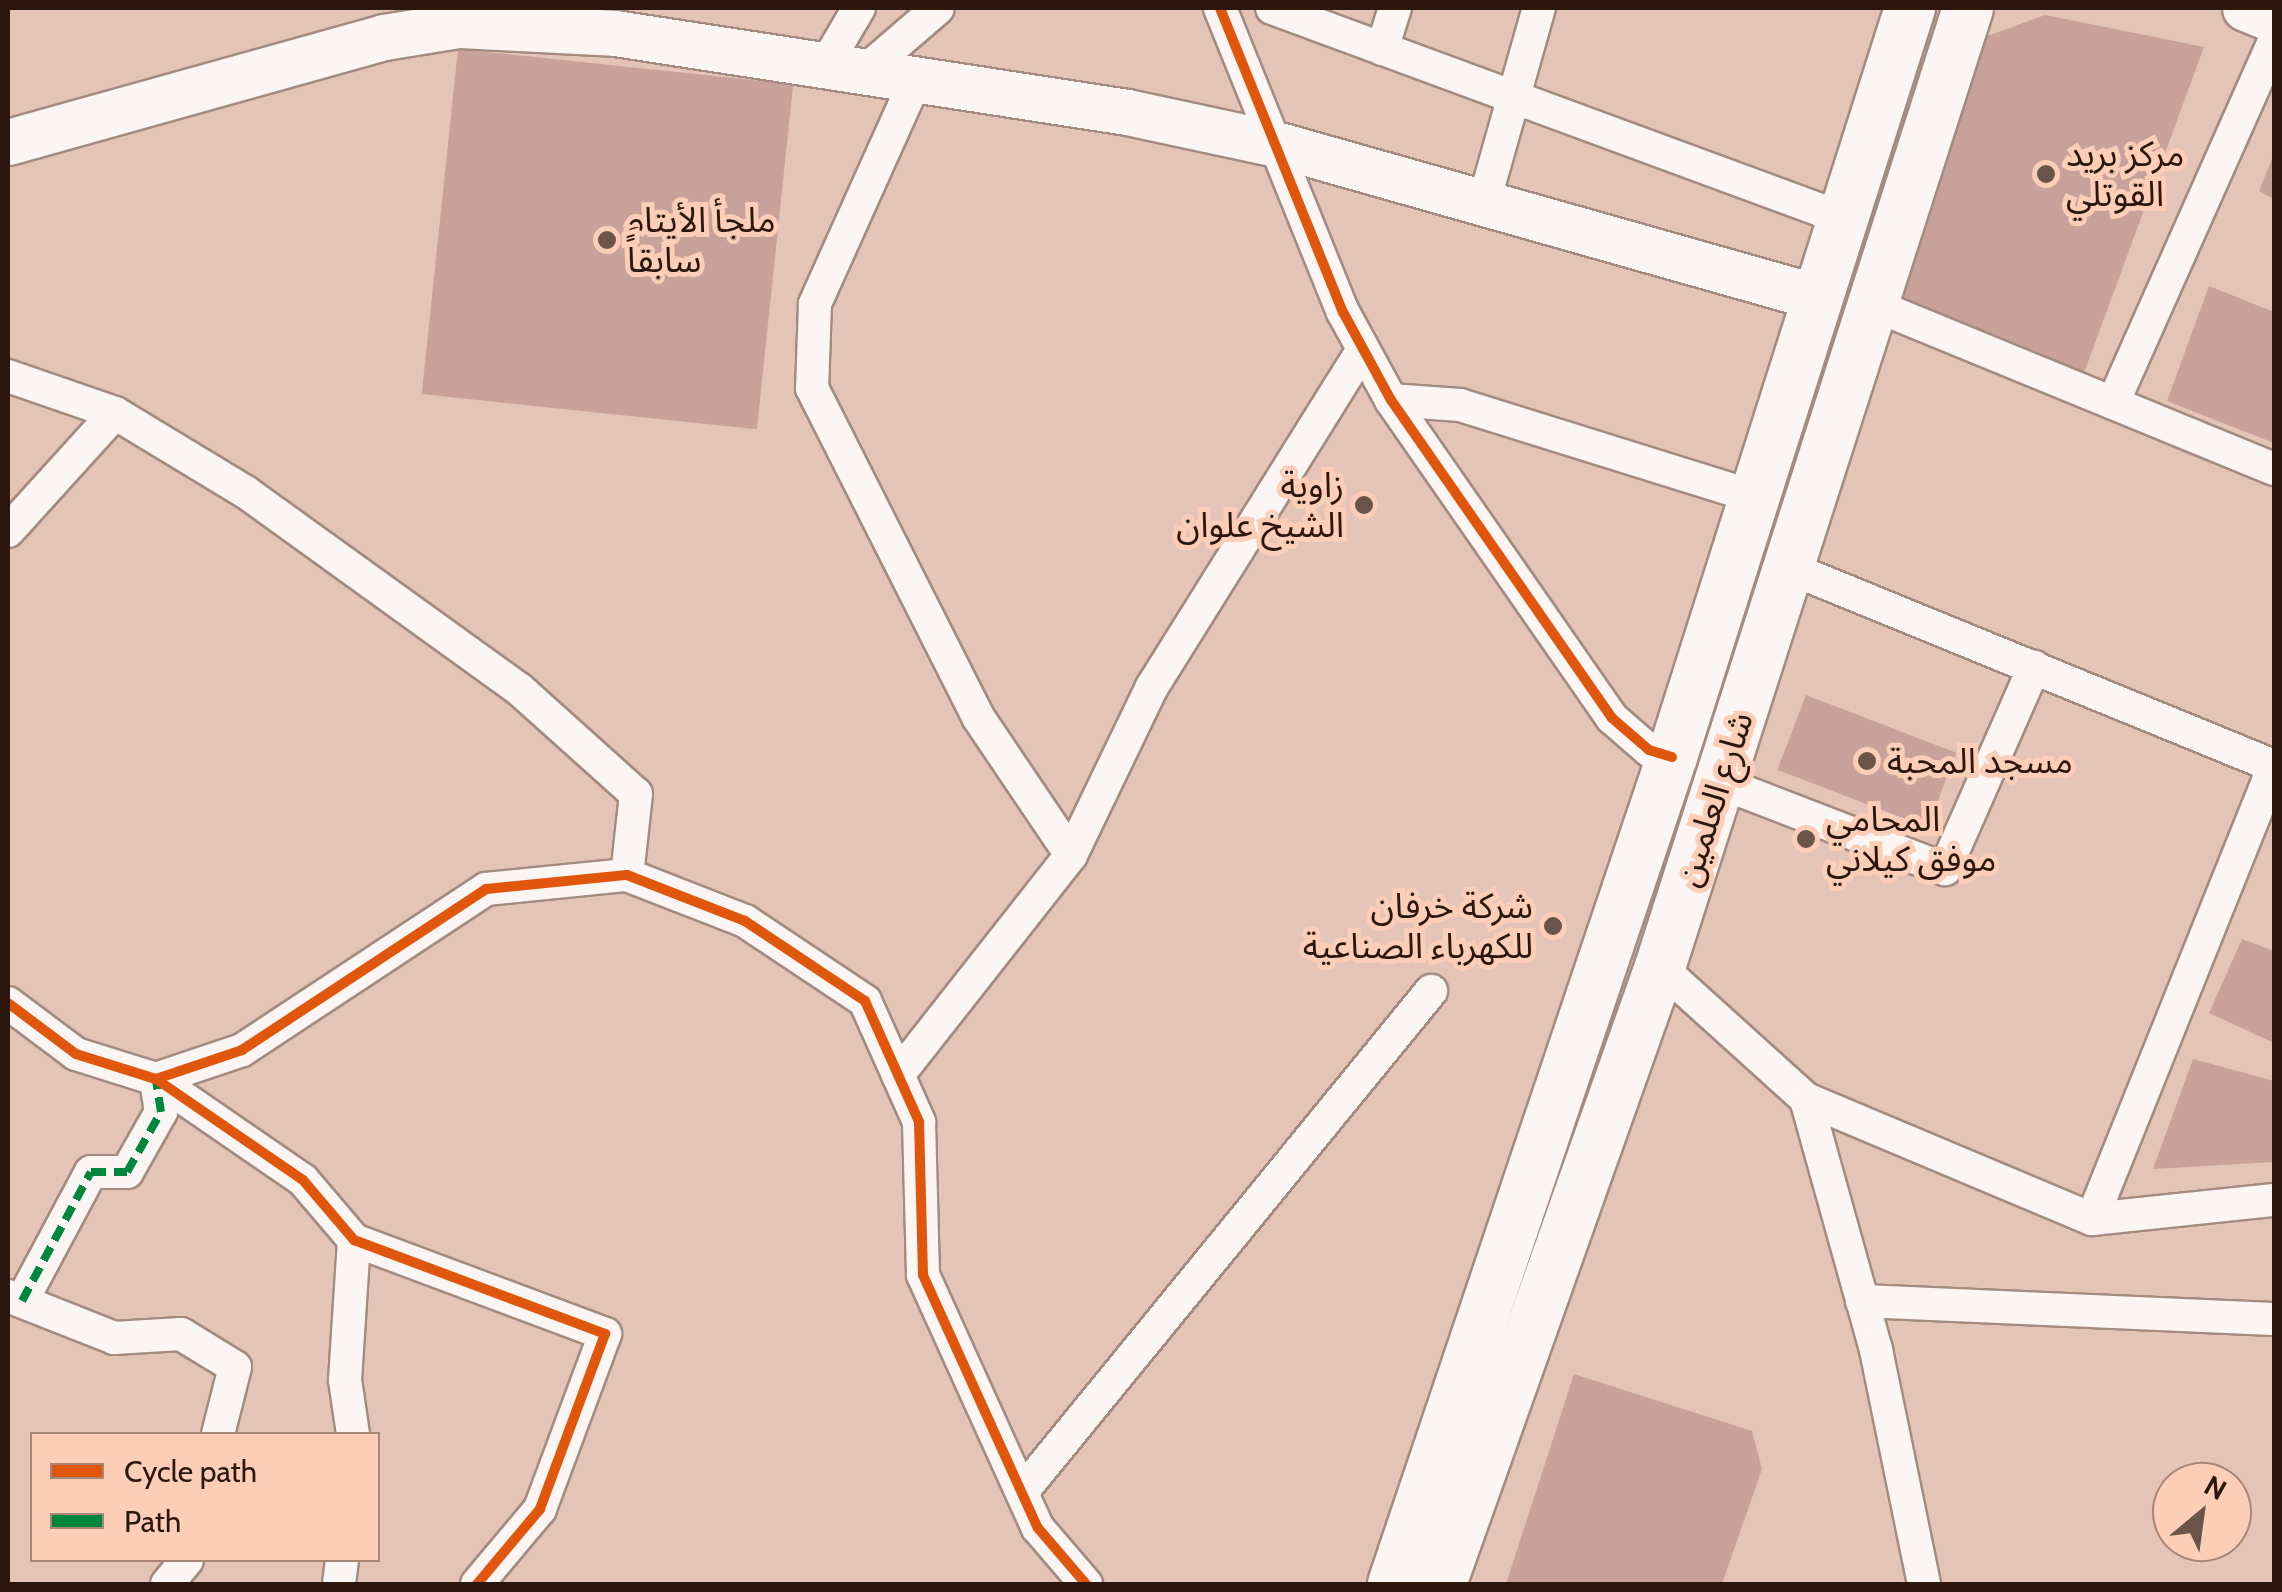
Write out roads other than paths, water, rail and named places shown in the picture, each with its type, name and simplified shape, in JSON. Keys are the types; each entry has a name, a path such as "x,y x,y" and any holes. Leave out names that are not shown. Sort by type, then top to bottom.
{"main road":[{"name":"شارع العلمين","path":"1393,1584 1672,757 1910,8"},
{"name":"شارع العلمين","path":"1441,1584 1660,968 1968,8"},
{"path":"2245,8 2274,20"},
{"path":"8,142 384,37 475,16 615,32 846,67 1272,143 1820,298"}],"street":[{"path":"846,67 859,8"},
{"path":"846,67 938,8"},
{"path":"1220,8 1272,143 1362,351 1390,400 1612,718 1648,750 1672,757"},
{"path":"1272,8 1512,101 1844,219"},
{"path":"1382,49 1395,8"},
{"path":"1484,202 1538,8"},
{"path":"2113,403 2274,41"},
{"path":"916,79 815,304 812,388 978,716 1071,854"},
{"path":"1874,305 2274,470"},
{"path":"898,1075 1071,854 1152,687 1362,351"},
{"path":"8,376 115,414 247,494 519,689 636,794 627,875"},
{"path":"1390,400 1460,405 1756,497"},
{"path":"8,531 115,414"},
{"path":"1787,567 2274,766 2092,1219"},
{"path":"1719,782 1945,868 2034,667"},
{"path":"156,1079 242,1050 486,889 627,875 745,921 865,1001 919,1122 923,1275 1038,1528 1086,1584"},
{"path":"1660,968 1806,1099 2092,1219 2274,1200"},
{"path":"1022,1492 1431,991"},
{"path":"8,1003 76,1054 156,1079 303,1180 354,1240 605,1334 540,1509 477,1584"},
{"path":"156,1079 161,1112 127,1172 90,1172 15,1299 114,1338 181,1334 235,1367 219,1432"},
{"path":"1806,1099 1862,1301 1924,1584"},
{"path":"353,1432 345,1380 354,1240"},
{"path":"1862,1301 2274,1319"},
{"path":"167,1584 185,1562"}],"place":[{"name":"مركز بريد القوتلي","path":"2046,174"},
{"name":"ملجأ الأيتام سابقاً","path":"607,240"},
{"name":"زاوية الشيخ علوان","path":"1364,505"},
{"name":"مسجد المحبة","path":"1867,761"},
{"name":"المحامي موفق كيلاني","path":"1806,839"},
{"name":"شركة خرفان للكهرباء الصناعية","path":"1553,926"}]}
